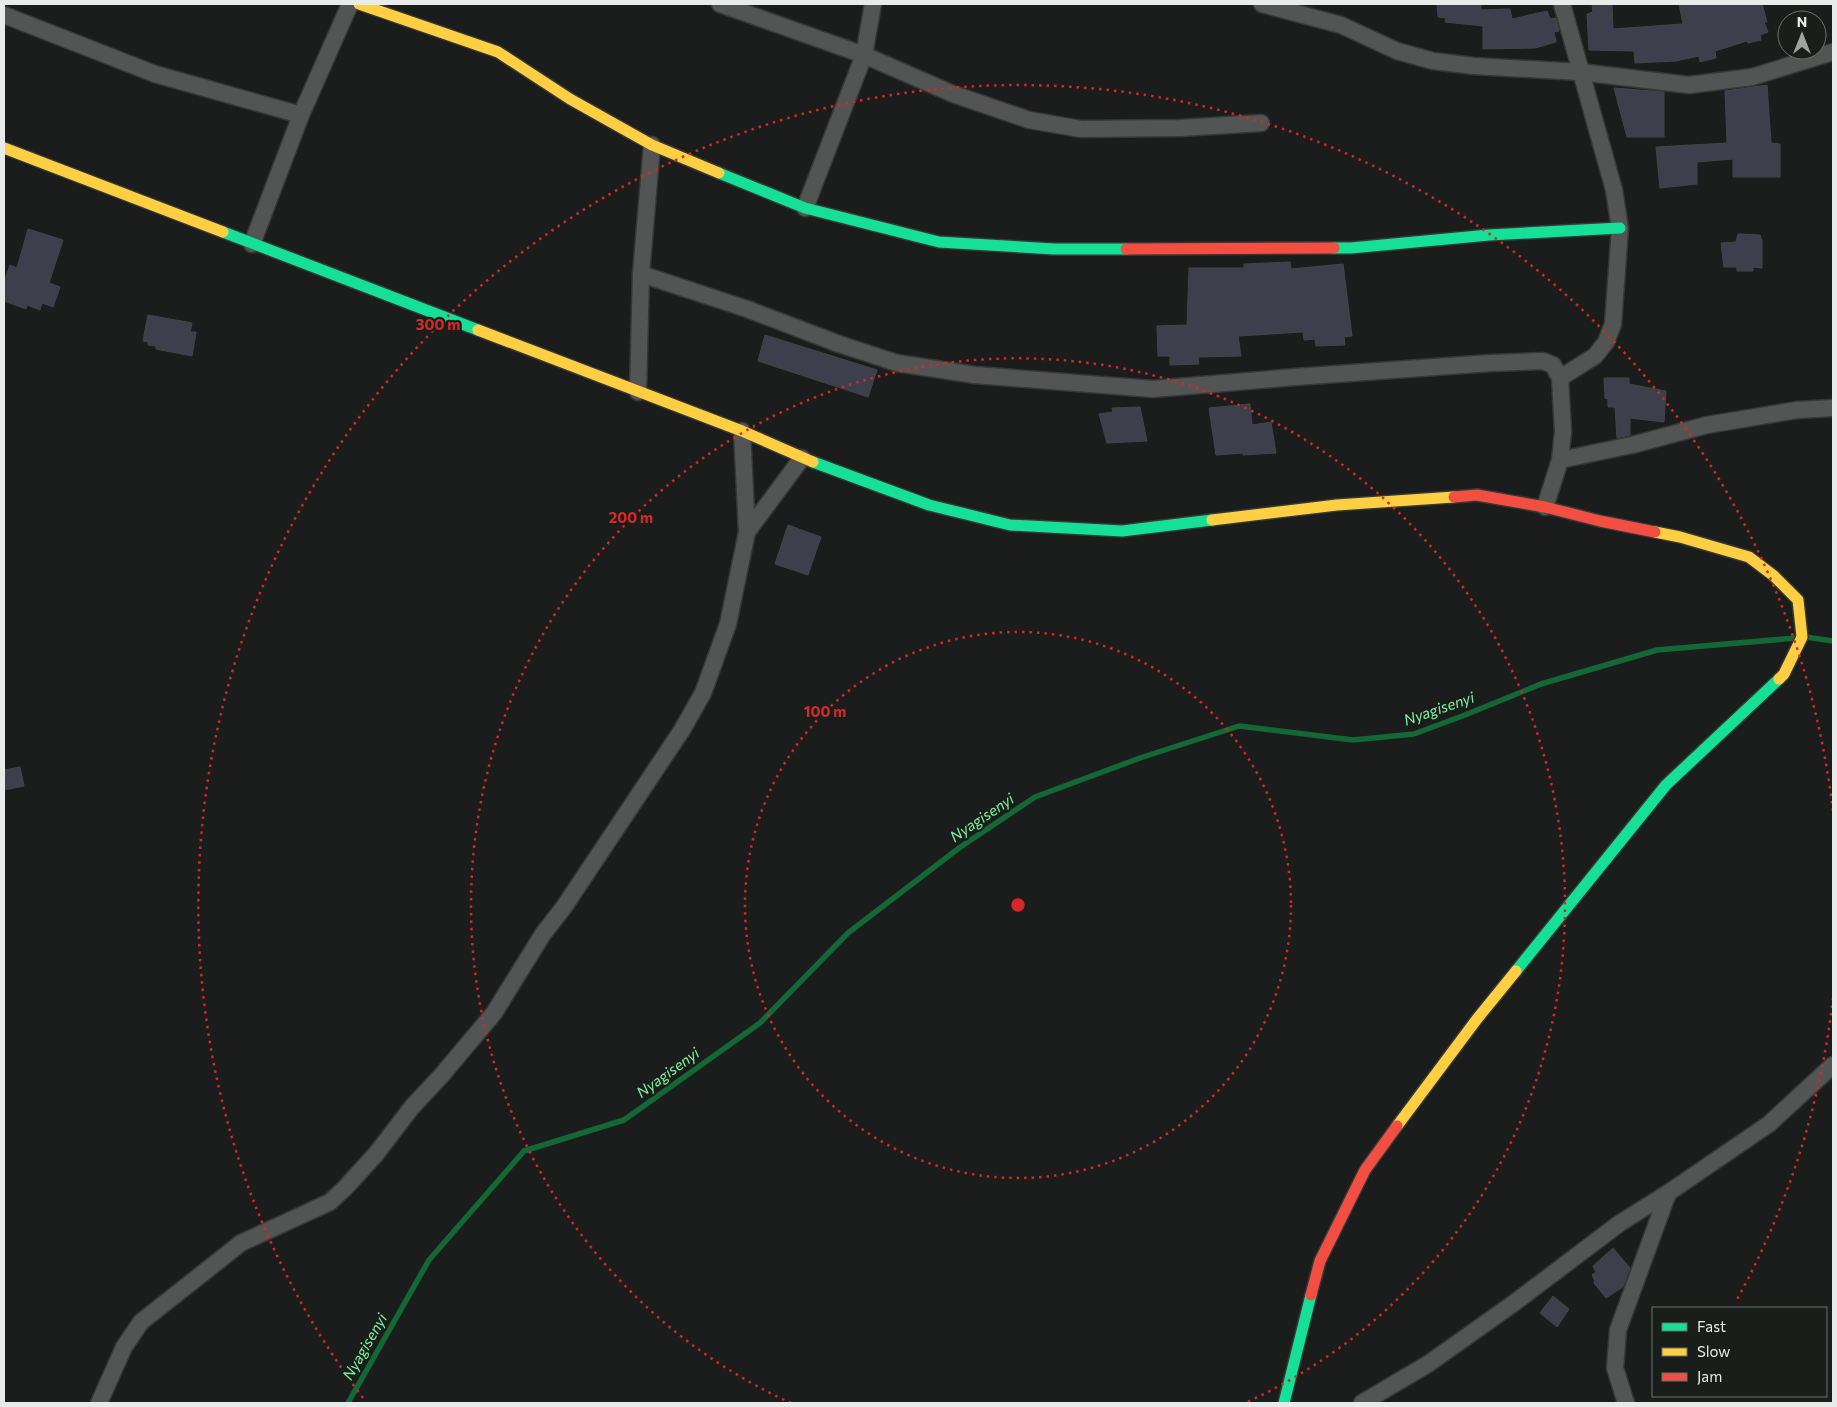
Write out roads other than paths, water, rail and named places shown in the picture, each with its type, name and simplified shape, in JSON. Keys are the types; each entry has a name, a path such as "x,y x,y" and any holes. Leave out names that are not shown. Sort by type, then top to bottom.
{"main road":[{"path":"359,4 498,52 527,69 570,99 652,145 805,208 939,242 1054,249 1351,248 1489,234 1620,228"},
{"path":"4,148 742,431 802,458 929,505 1010,525 1122,531 1337,505 1477,495 1545,507 1600,521 1680,537 1749,557 1774,576 1798,600 1802,637 1784,674 1666,785 1477,1019 1365,1170 1320,1261 1284,1403"}],"street":[{"path":"252,244 300,115 350,4"},
{"path":"720,4 864,55 953,94 1029,120 1081,129 1180,128 1261,123"},
{"path":"805,208 864,55 874,4"},
{"path":"1262,4 1341,25 1397,51 1433,60 1474,66 1580,72 1689,85 1752,76 1833,52"},
{"path":"1560,378 1595,356 1606,342 1613,324 1620,228 1614,190 1562,4"},
{"path":"4,14 155,74 300,115"},
{"path":"638,392 641,274 652,145"},
{"path":"641,274 747,309 839,344 897,363 974,375 1153,389 1305,376 1543,360 1553,365 1560,378 1562,432 1560,460 1545,507"},
{"path":"1560,460 1632,445 1707,425 1797,410 1833,408"},
{"path":"99,1403 124,1347 141,1322 241,1244 330,1202 376,1154 412,1107 494,1013 543,934 564,907 682,730 703,693 728,624 746,532 742,431"},
{"path":"746,532 802,458"},
{"path":"1362,1403 1428,1364 1514,1303 1620,1223 1668,1193 1769,1124 1833,1065"},
{"path":"1626,1403 1615,1368 1618,1330 1668,1193"}],"waterway":[{"name":"Nyagisenyi","path":"1806,637 1833,641"},
{"name":"Nyagisenyi","path":"348,1403 429,1260 524,1151 624,1120 760,1023 848,933 959,848 1035,797 1140,758 1239,726 1353,740 1414,734 1541,684 1657,650 1796,638"}]}
